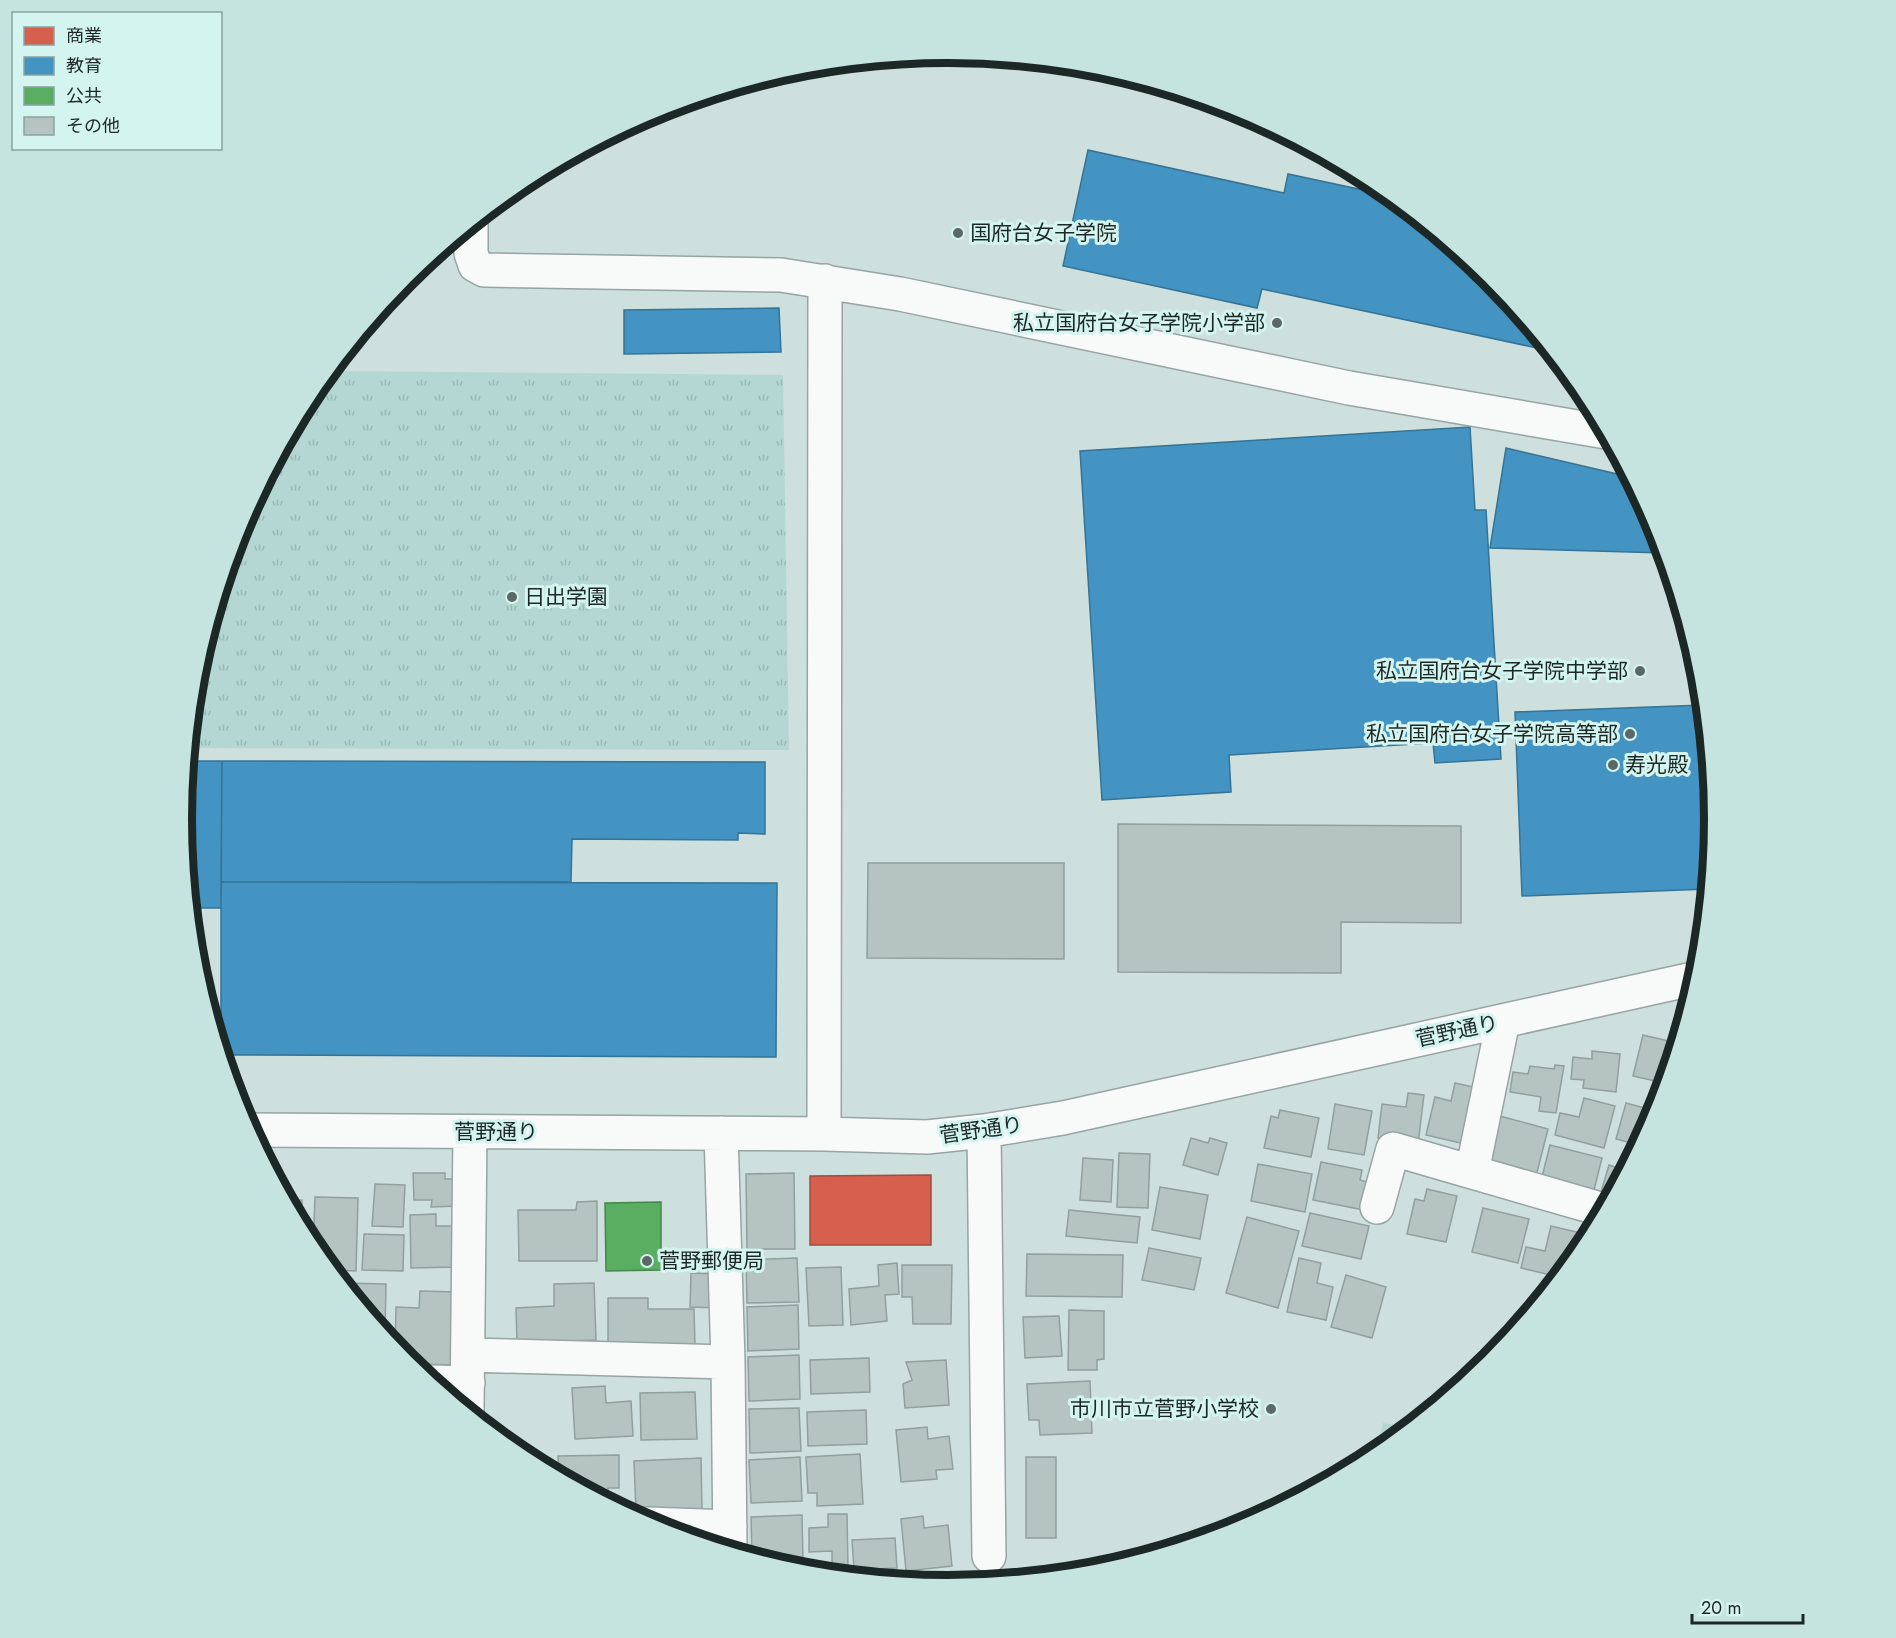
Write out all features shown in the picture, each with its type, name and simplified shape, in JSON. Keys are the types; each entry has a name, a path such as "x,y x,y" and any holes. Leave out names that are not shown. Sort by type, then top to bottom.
{"street":[{"path":"471,233 471,253 475,264 484,270 781,275 825,281 900,294 1349,388 1596,430"},
{"path":"824,1134 825,281"},
{"name":"菅野通り","path":"260,1130 824,1134 927,1137 984,1131 1064,1118 1686,980"},
{"path":"1472,1172 1503,1021"},
{"path":"984,1131 989,1557"},
{"path":"468,1383 470,1132"},
{"path":"699,1533 730,1538 728,1362 721,1133"},
{"path":"1377,1207 1393,1149 1596,1208"},
{"path":"445,1382 468,1383 728,1362"}],"green space":[{"path":"339,371 783,375 789,750 196,748 198,720 207,672 232,576 270,485 293,441"},
{"path":"1383,1423 1398,1426 1379,1440"}],"building: 商業":[{"path":"931,1175 931,1245 810,1245 810,1176"}],"building: 教育":[{"path":"1088,150 1284,193 1288,174 1370,192 1408,219 1483,284 1539,348 1262,289 1257,308 1063,266"},
{"path":"779,308 781,352 624,354 624,310"},
{"path":"1470,427 1475,510 1486,510 1501,759 1435,763 1433,743 1229,755 1231,792 1102,800 1080,451"},
{"path":"1506,448 1621,475 1655,553 1490,548"},
{"name":"寿光殿","path":"1695,705 1704,819 1700,889 1522,896 1515,712"},
{"path":"195,761 222,761 221,908 197,908 192,819"},
{"path":"222,761 765,762 765,834 738,833 738,840 572,839 571,882 221,882"},
{"path":"221,882 777,883 776,1057 230,1055 221,1025"}],"building: 公共":[{"name":"菅野郵便局","path":"661,1202 661,1270 606,1271 605,1203"}],"building: その他":[{"path":"1118,824 1461,826 1461,923 1341,922 1341,973 1118,972"},
{"path":"868,863 1064,863 1064,959 867,958"},
{"path":"1643,1035 1670,1041 1656,1081 1633,1076"},
{"path":"1592,1051 1620,1054 1616,1092 1583,1088 1584,1080 1571,1079 1573,1057 1592,1059"},
{"path":"1555,1065 1564,1066 1556,1113 1539,1111 1541,1097 1510,1092 1513,1072 1528,1074 1530,1066 1554,1069"},
{"path":"1455,1083 1478,1088 1465,1144 1426,1135 1435,1097 1451,1101"},
{"path":"1408,1093 1424,1095 1418,1144 1378,1138 1382,1104 1406,1107"},
{"path":"1584,1098 1615,1106 1604,1148 1555,1135 1560,1113 1579,1117"},
{"path":"1626,1103 1646,1108 1631,1143 1616,1139"},
{"path":"1335,1104 1372,1111 1364,1155 1328,1149"},
{"path":"1280,1110 1319,1118 1311,1157 1264,1148 1271,1116 1278,1118"},
{"path":"1496,1115 1548,1129 1535,1180 1505,1172 1507,1164 1485,1159"},
{"path":"1191,1138 1208,1143 1210,1138 1227,1143 1218,1175 1183,1165"},
{"path":"1550,1145 1602,1158 1593,1194 1541,1181"},
{"path":"1119,1153 1150,1154 1148,1208 1117,1207"},
{"path":"1083,1158 1113,1160 1111,1202 1080,1200"},
{"path":"1321,1162 1362,1170 1360,1180 1374,1184 1369,1211 1313,1200"},
{"path":"1258,1164 1312,1174 1305,1212 1251,1201"},
{"path":"1609,1165 1618,1168 1603,1197 1598,1202"},
{"path":"413,1173 445,1173 445,1179 458,1179 458,1206 431,1207 432,1200 414,1200"},
{"path":"794,1173 795,1249 747,1249 746,1174"},
{"path":"375,1184 405,1185 403,1227 372,1226"},
{"path":"1160,1187 1208,1195 1200,1239 1152,1230"},
{"path":"1427,1189 1457,1196 1446,1242 1407,1234 1415,1199 1424,1201"},
{"path":"315,1197 358,1198 356,1271 342,1270 314,1230"},
{"path":"295,1200 302,1200 302,1212"},
{"path":"597,1201 597,1261 519,1261 518,1210 576,1210 577,1202"},
{"path":"1483,1208 1529,1219 1518,1263 1472,1252"},
{"path":"1069,1210 1140,1217 1137,1243 1066,1236"},
{"path":"1310,1213 1369,1226 1361,1259 1302,1246"},
{"path":"436,1214 436,1226 456,1226 456,1267 411,1268 410,1215"},
{"path":"1247,1217 1299,1231 1278,1308 1226,1293"},
{"path":"1551,1226 1581,1233 1551,1275 1521,1268 1526,1247 1545,1251"},
{"path":"364,1234 404,1235 403,1271 362,1270"},
{"path":"1149,1248 1201,1258 1194,1290 1142,1280"},
{"path":"1027,1254 1123,1255 1122,1297 1026,1296"},
{"path":"797,1258 799,1302 747,1303 746,1260"},
{"path":"1299,1258 1321,1263 1317,1283 1333,1287 1326,1320 1287,1312"},
{"path":"897,1263 899,1294 885,1295 887,1321 851,1325 849,1289 879,1286 878,1265"},
{"path":"902,1265 952,1265 951,1324 913,1324 912,1297 902,1297"},
{"path":"841,1267 843,1325 809,1326 806,1268"},
{"path":"691,1273 720,1274 718,1308 690,1307"},
{"path":"1346,1275 1386,1287 1372,1338 1331,1327"},
{"path":"352,1283 386,1284 385,1323"},
{"path":"594,1283 596,1340 517,1343 516,1308 554,1306 554,1284"},
{"path":"420,1291 457,1292 455,1365 424,1364 420,1360 420,1356 415,1356 395,1334 396,1307 419,1308"},
{"path":"608,1298 648,1298 648,1309 694,1309 695,1348 608,1349"},
{"path":"798,1305 799,1349 748,1351 747,1307"},
{"path":"1069,1310 1104,1311 1104,1359 1097,1360 1097,1370 1068,1370"},
{"path":"1059,1316 1062,1356 1025,1358 1023,1317"},
{"path":"799,1355 800,1399 749,1401 748,1357"},
{"path":"869,1358 870,1392 811,1394 810,1360"},
{"path":"946,1360 949,1405 905,1408 903,1384 912,1380 906,1362"},
{"path":"1090,1381 1092,1433 1040,1435 1039,1420 1029,1420 1027,1384"},
{"path":"605,1386 606,1403 631,1401 633,1436 575,1439 572,1388"},
{"path":"695,1392 697,1439 641,1440 640,1393"},
{"path":"799,1408 801,1451 750,1453 749,1409"},
{"path":"866,1410 867,1444 808,1446 807,1412"},
{"path":"927,1427 928,1439 949,1436 953,1469 936,1470 937,1479 901,1482 896,1430"},
{"path":"860,1454 863,1504 817,1506 817,1493 808,1493 806,1457"},
{"path":"619,1455 619,1488 608,1488 608,1494 570,1474 559,1467 558,1456"},
{"path":"800,1457 802,1501 751,1503 749,1460"},
{"path":"1026,1457 1056,1457 1056,1538 1026,1538"},
{"path":"701,1458 702,1509 645,1511 636,1507 634,1461"},
{"path":"828,1514 847,1514 848,1567 832,1566 832,1551 809,1552 809,1528 828,1527"},
{"path":"802,1515 803,1559 752,1549 751,1517"},
{"path":"923,1516 924,1528 948,1525 952,1566 906,1571 901,1519"},
{"path":"895,1538 897,1568 854,1569 852,1540"}],"place":[{"name":"国府台女子学院","path":"958,233"},
{"name":"私立国府台女子学院小学部","path":"1277,323"},
{"name":"日出学園","path":"512,597"},
{"name":"私立国府台女子学院中学部","path":"1640,671"},
{"name":"私立国府台女子学院高等部","path":"1630,734"},
{"name":"寿光殿","path":"1613,765"},
{"name":"菅野郵便局","path":"647,1261"},
{"name":"市川市立菅野小学校","path":"1271,1409"}]}
